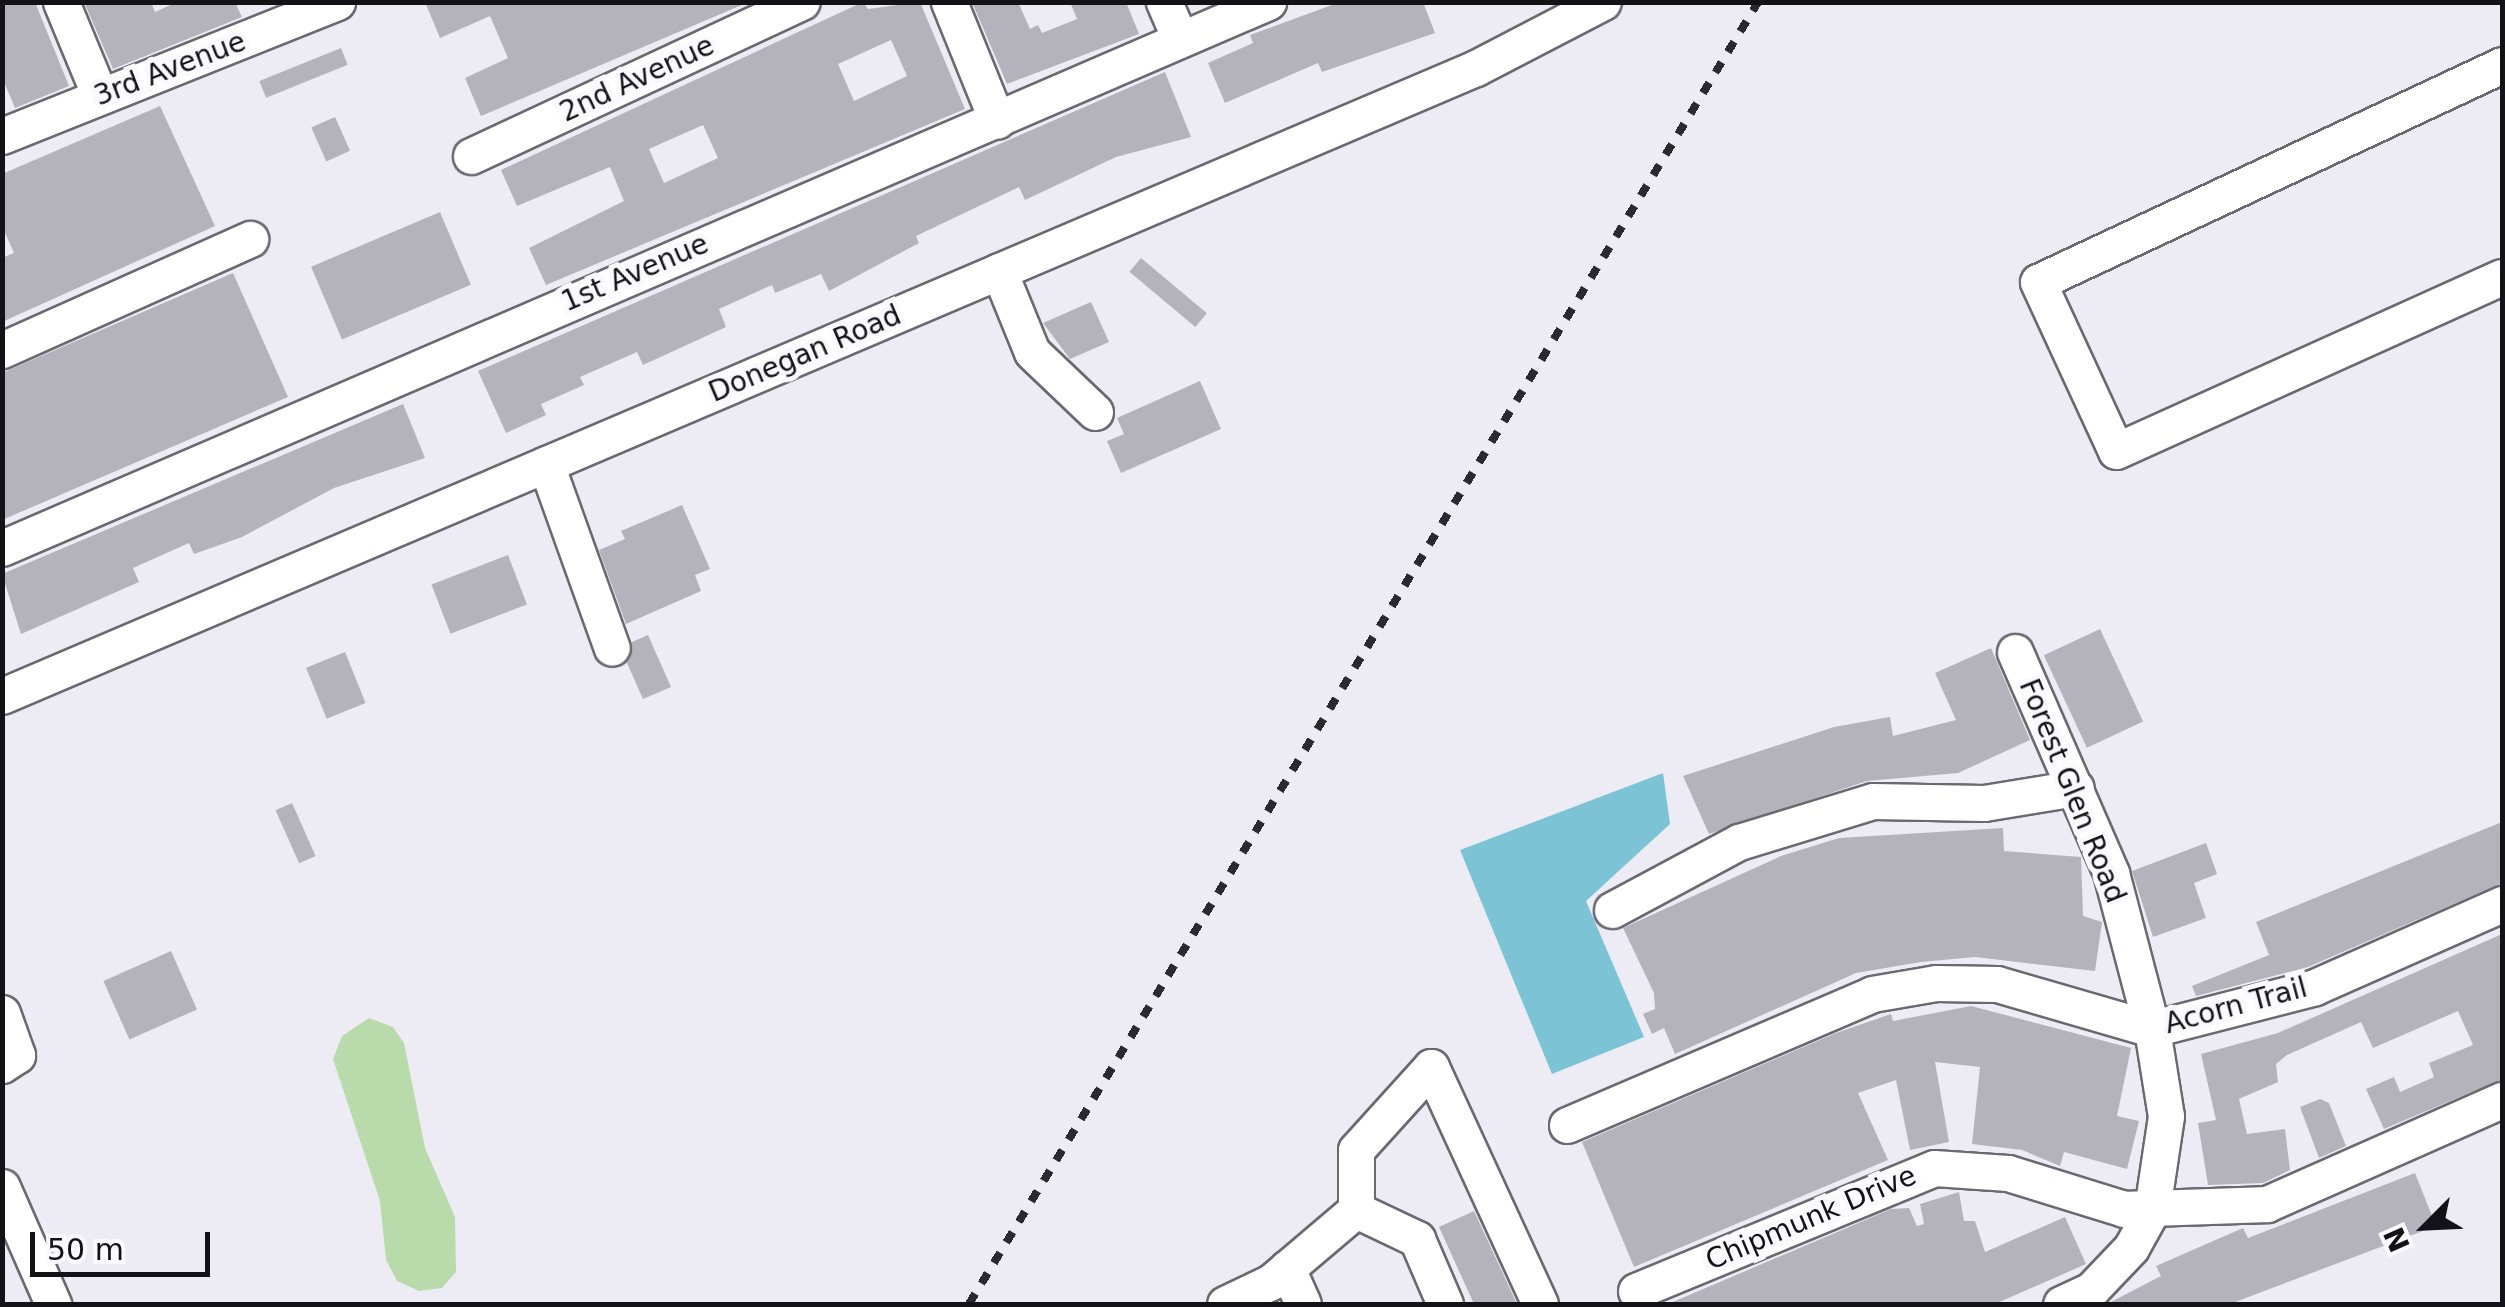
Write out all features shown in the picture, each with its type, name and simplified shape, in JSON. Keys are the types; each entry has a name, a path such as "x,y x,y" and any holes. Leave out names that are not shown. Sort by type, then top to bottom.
{"street":[{"path":"60,2 100,96"},
{"name":"3rd Avenue","path":"2,136 100,96 265,16 337,2"},
{"name":"2nd Avenue","path":"471,156 802,2"},
{"path":"949,2 997,121"},
{"path":"1164,2 1180,40"},
{"name":"1st Avenue","path":"2,548 1268,2"},
{"name":"Donegan Road","path":"2,696 1476,68 1603,2"},
{"path":"2502,65 2038,282 2116,451 2502,277"},
{"path":"2,350 250,238"},
{"path":"1000,271 1032,352 1095,412"},
{"path":"546,464 612,648"},
{"name":"Forest Glen Road","path":"2015,652 2111,873 2152,1028 2166,1116 2152,1210 2119,1264 2061,1304"},
{"path":"1612,910 1739,842 1856,805 2016,800 2076,788"},
{"name":"Acorn Trail","path":"1567,1124 1821,1012 1902,988 2028,989 2152,1028 2315,987 2502,904"},
{"path":"2,1013 16,1055 2,1065"},
{"path":"1225,1304 1287,1268 1356,1210 1356,1150 1431,1067 1540,1304"},
{"name":"Chipmunk Drive","path":"1636,1292 1934,1168 1982,1168 2124,1209 2267,1204 2502,1100"},
{"path":"2,1187 11,1228 54,1304"},
{"path":"1356,1210 1417,1239 1445,1304"},
{"path":"1287,1268 1303,1304"}],"green space":[{"path":"369,1018 393,1027 404,1043 425,1148 455,1217 456,1272 442,1288 419,1291 397,1281 386,1260 380,1201 333,1059 342,1036"}],"water":[{"path":"1663,773 1670,824 1586,901 1644,1037 1552,1074 1460,850"}],"building":[{"path":"2,2 35,2 69,86 15,108 2,77"},
{"path":"84,2 151,2 155,12 177,2 235,2 242,17 113,69"},
{"path":"425,2 749,2 481,116 465,78 508,58 490,16 440,38"},
{"path":"863,2 868,9 920,2 965,109 546,285 529,248 624,201 610,167 517,206 501,170","holes":["891,40 907,76 854,101 838,64","703,125 718,158 664,183 649,149"]},
{"path":"972,2 1018,2 1030,29 1038,25 1042,33 1077,19 1070,2 1126,2 1139,34 1007,84"},
{"path":"1340,2 1423,2 1435,33 1322,72 1318,63 1225,103 1208,63 1253,43 1250,35"},
{"path":"341,48 348,65 266,98 259,81"},
{"path":"1165,72 1191,137 1116,157 1025,200 1019,187 916,236 919,243 829,291 821,274 775,293 772,285 719,309 726,327 643,365 637,352 580,377 584,385 541,404 546,415 506,433 478,371"},
{"path":"160,106 215,226 2,322 2,258 14,253 2,226 2,174"},
{"path":"335,117 350,151 326,161 311,128"},
{"path":"440,212 471,285 342,339 311,267"},
{"path":"1141,258 1207,313 1195,327 1129,272"},
{"path":"233,273 288,397 2,520 2,373"},
{"path":"1091,302 1109,342 1070,359 1043,323"},
{"path":"1200,381 1221,429 1121,473 1107,441 1124,434 1117,418"},
{"path":"403,404 425,458 334,488 242,537 194,554 189,543 133,568 139,582 21,634 2,574"},
{"path":"682,505 710,569 695,575 701,591 626,624 599,550 625,539 621,531"},
{"path":"508,555 527,604 450,634 431,584"},
{"path":"2100,629 2143,721 2087,748 2044,655"},
{"path":"648,635 671,687 643,699 627,663 632,642"},
{"path":"1991,648 2030,740 1958,773 1867,781 1709,834 1683,776 1834,727 1890,717 1893,736 1956,720 1935,673"},
{"path":"345,652 366,703 327,719 306,668"},
{"path":"292,803 316,856 299,863 276,810"},
{"path":"2502,822 2502,883 2308,967 2196,996 2192,986 2269,955 2256,922"},
{"path":"2003,828 2004,851 2081,857 2083,916 2102,922 2095,971 1975,957 1921,962 1856,973 1675,1054 1664,1028 1652,1034 1643,1014 1655,1009 1654,993 1623,928 1781,856 1839,838"},
{"path":"2206,843 2217,874 2194,883 2206,918 2153,937 2132,871"},
{"path":"2502,934 2502,1079 2384,1129 2366,1089 2394,1077 2400,1092 2434,1077 2429,1063 2473,1045 2458,1011 2373,1048 2361,1022 2287,1055 2276,1064 2278,1082 2239,1099 2247,1134 2285,1129 2290,1170 2263,1183 2208,1185 2198,1123 2216,1120 2201,1054 2278,1033"},
{"path":"171,951 197,1009 129,1040 103,981"},
{"path":"1971,1006 2131,1048 2117,1116 2139,1121 2127,1169 2064,1152 2060,1166 2022,1150 1972,1144 1980,1067 1935,1062 1949,1142 1910,1150 1896,1080 1858,1093 1888,1160 1634,1267 1582,1142 1836,1033 1891,1014 1893,1021"},
{"path":"2320,1099 2329,1103 2346,1146 2319,1158 2300,1107"},
{"path":"2415,1173 2436,1226 2230,1304 2107,1304 2161,1276 2156,1266 2243,1228 2248,1238"},
{"path":"1959,1192 1964,1221 1975,1221 1985,1252 2065,1217 2086,1264 1995,1304 1668,1304 1891,1209 1909,1208 1917,1226 1924,1224 1920,1204"},
{"path":"1474,1211 1517,1304 1474,1304 1439,1227"}],"railway":[{"path":"969,1304 1758,2"}]}
